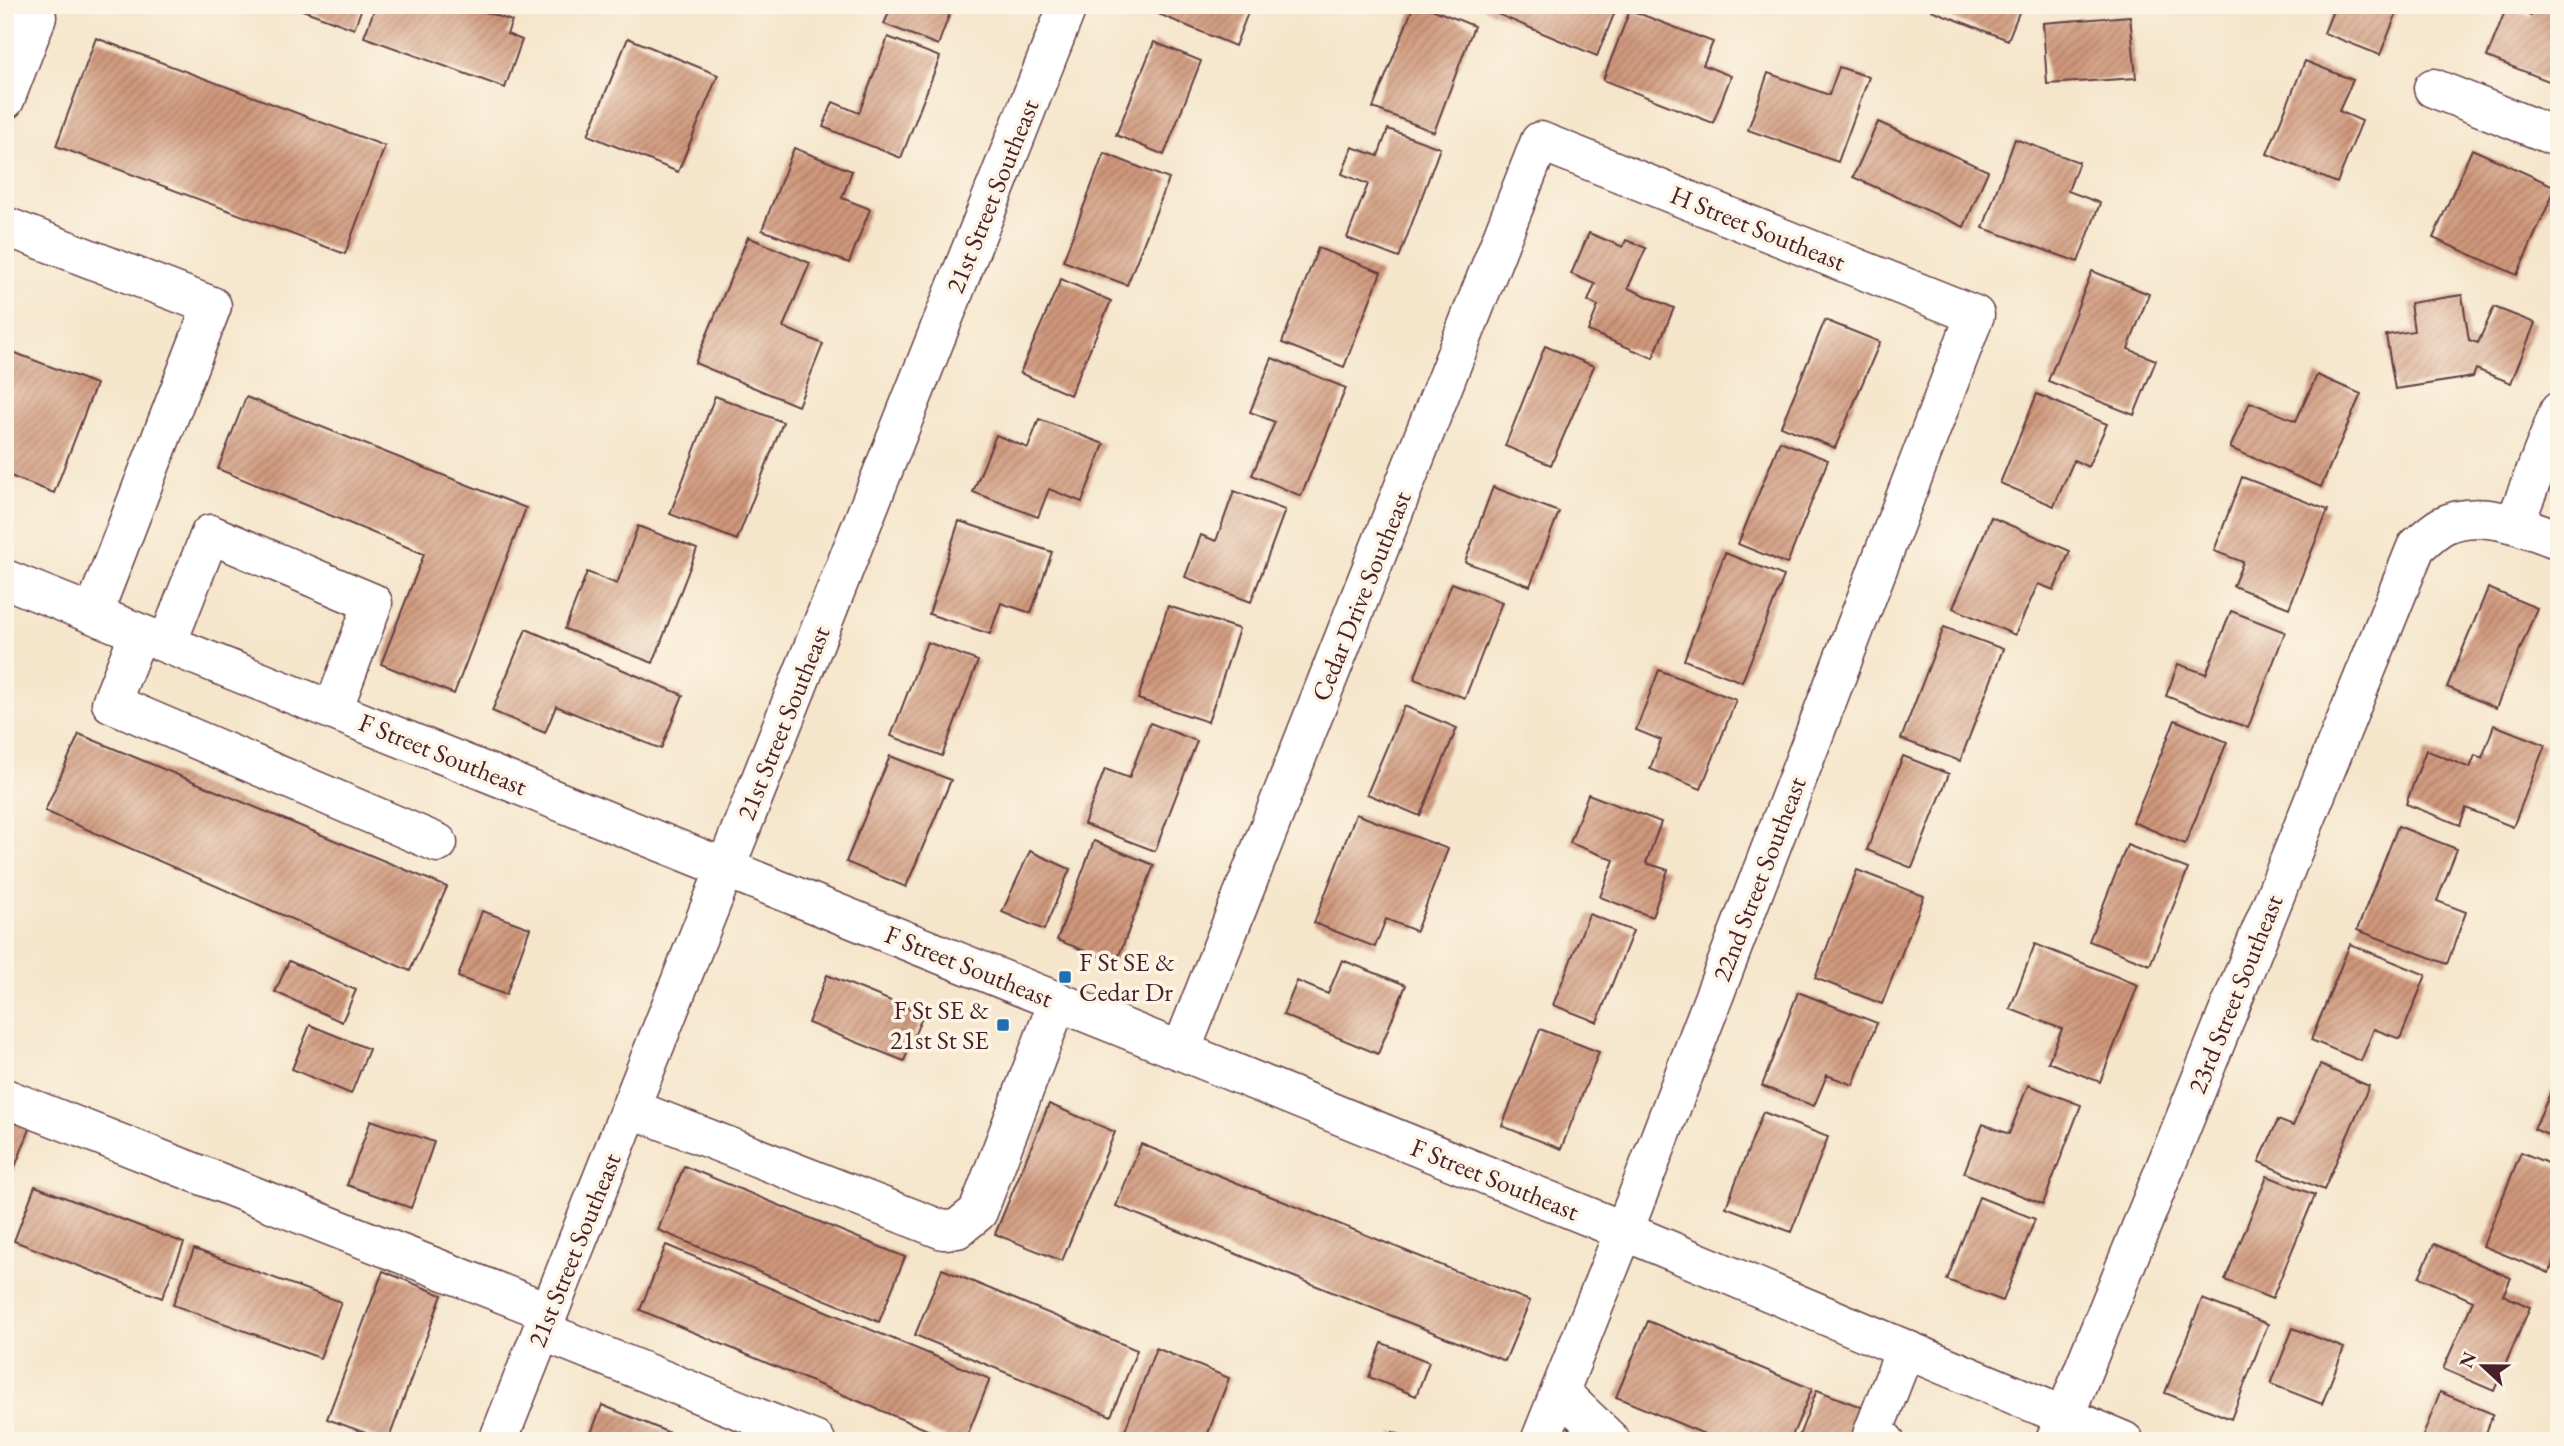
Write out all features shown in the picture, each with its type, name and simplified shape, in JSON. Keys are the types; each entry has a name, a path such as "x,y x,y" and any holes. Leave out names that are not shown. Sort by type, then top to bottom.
{"street":[{"path":"5,100 37,17 6,5"},
{"name":"21st Street Southeast","path":"498,1441 1068,5"},
{"path":"2433,88 2559,138"},
{"name":"H Street Southeast","path":"1540,141 1975,315"},
{"name":"Cedar Drive Southeast","path":"1181,1051 1540,141"},
{"path":"5,226 212,306 93,614"},
{"name":"22nd Street Southeast","path":"1541,1441 1975,315"},
{"path":"2559,411 2515,523 2559,540"},
{"name":"23rd Street Southeast","path":"2059,1429 2416,547 2442,526 2452,523 2471,519 2515,523"},
{"path":"333,710 373,603 210,534 153,638 111,703 438,843"},
{"name":"F Street Southeast","path":"5,579 1624,1231 1905,1350 2059,1429 2124,1441"},
{"path":"630,1108 943,1230 957,1229 978,1212 1058,1001"},
{"path":"5,1098 545,1321 816,1441"},
{"path":"1885,1441 1872,1435 1905,1350"},
{"path":"1560,1392 1611,1441"}],"building":[{"path":"289,5 363,5 354,29"},
{"path":"376,5 465,5 512,21 507,34 522,40 505,88 364,37"},
{"path":"892,5 953,5 938,45 884,24"},
{"path":"1159,5 1251,5 1235,46 1156,13"},
{"path":"1414,5 1422,5 1474,26 1434,132 1373,108"},
{"path":"1484,5 1617,7 1597,56 1483,8"},
{"path":"1933,5 2022,5 2008,40 1931,10"},
{"path":"2327,5 2400,5 2380,55 2324,33 2334,8"},
{"path":"2536,5 2559,5 2559,85 2487,57 2507,6 2531,16"},
{"path":"1630,10 1713,42 1703,65 1731,76 1713,123 1603,80"},
{"path":"2130,16 2136,78 2047,84 2043,23"},
{"path":"888,37 940,57 901,158 823,127 833,102 859,113"},
{"path":"96,38 385,146 345,254 56,146"},
{"path":"628,38 718,75 678,172 588,135"},
{"path":"1154,42 1201,61 1164,155 1116,135"},
{"path":"2305,61 2353,80 2339,111 2362,121 2337,183 2267,154"},
{"path":"1839,67 1869,77 1838,162 1748,130 1768,73 1829,95"},
{"path":"1878,122 1988,171 1964,227 1853,177"},
{"path":"1388,129 1440,148 1399,258 1347,238 1368,184 1342,174 1352,147 1378,156"},
{"path":"2015,139 2079,162 2068,191 2100,203 2078,262 1983,228"},
{"path":"794,148 852,171 842,198 870,209 849,263 762,230"},
{"path":"2472,149 2556,187 2517,275 2433,238"},
{"path":"1104,153 1169,179 1127,285 1063,261"},
{"path":"1589,233 1623,247 1626,240 1646,248 1628,288 1674,308 1653,358 1588,331 1598,306 1588,301 1595,284 1571,274"},
{"path":"748,237 810,263 783,327 823,344 798,406 695,363"},
{"path":"1318,248 1381,272 1344,367 1282,343"},
{"path":"2092,271 2149,294 2128,349 2156,360 2134,415 2048,381"},
{"path":"1061,279 1111,301 1070,395 1020,373"},
{"path":"2462,295 2469,340 2478,343 2494,307 2535,323 2511,383 2476,369 2473,377 2395,389 2386,335 2414,331 2410,303"},
{"path":"1825,320 1880,342 1835,448 1781,426"},
{"path":"1545,346 1594,366 1551,465 1505,446"},
{"path":"5,349 96,384 54,493 5,474"},
{"path":"1272,358 1346,388 1301,496 1252,475 1275,422 1250,412"},
{"path":"2317,375 2361,394 2321,487 2230,448 2250,402 2296,421"},
{"path":"2037,394 2107,424 2088,467 2074,460 2054,506 2000,483"},
{"path":"715,396 783,422 737,540 670,514"},
{"path":"246,397 526,508 454,694 381,664 424,554 218,469"},
{"path":"1039,419 1104,444 1082,502 1049,489 1038,517 973,492 996,435 1028,448"},
{"path":"1780,441 1828,460 1787,564 1738,544"},
{"path":"2242,477 2328,510 2289,608 2233,586 2243,562 2214,551"},
{"path":"1493,487 1559,512 1530,586 1465,562"},
{"path":"1234,491 1285,510 1251,602 1185,577 1201,535 1216,541"},
{"path":"1991,517 2070,551 2054,590 2038,584 2015,635 1953,608"},
{"path":"959,521 1052,552 1031,613 1001,603 990,634 929,614"},
{"path":"638,526 697,549 653,663 565,629 587,572 617,584"},
{"path":"1725,553 1784,576 1742,682 1684,660"},
{"path":"1452,583 1502,602 1465,698 1414,679"},
{"path":"2488,588 2537,608 2496,708 2447,687"},
{"path":"1168,606 1239,629 1208,722 1138,699"},
{"path":"2231,611 2285,632 2248,728 2166,696 2178,664 2206,674"},
{"path":"1944,627 2003,649 1960,761 1901,739"},
{"path":"526,629 683,695 661,749 556,706 545,733 492,711"},
{"path":"927,642 978,661 942,756 891,736"},
{"path":"1659,670 1736,700 1701,789 1650,769 1661,740 1636,730"},
{"path":"1404,706 1457,728 1420,816 1367,794"},
{"path":"2175,720 2227,742 2185,844 2133,822"},
{"path":"1150,723 1197,741 1155,851 1084,824 1105,769 1129,778"},
{"path":"2494,725 2545,745 2513,827 2466,808 2460,825 2406,804 2426,750 2470,768 2475,755 2482,758"},
{"path":"79,734 447,887 410,971 45,811"},
{"path":"890,756 951,780 906,887 846,862"},
{"path":"1903,756 1949,774 1912,868 1867,850"},
{"path":"1588,794 1661,822 1646,863 1668,870 1652,917 1600,897 1614,860 1570,843"},
{"path":"1356,814 1448,849 1416,931 1386,919 1375,947 1314,923"},
{"path":"2398,826 2457,849 2437,901 2466,912 2447,964 2357,930"},
{"path":"1094,841 1154,865 1116,963 1057,940"},
{"path":"2127,845 2188,869 2150,965 2089,941"},
{"path":"1030,851 1070,869 1044,930 1002,912"},
{"path":"1857,870 1924,896 1882,1004 1815,978"},
{"path":"482,911 530,928 506,995 458,977"},
{"path":"1589,914 1633,931 1597,1022 1553,1005"},
{"path":"2035,944 2138,985 2100,1082 2048,1062 2062,1029 2010,1009"},
{"path":"2350,944 2426,975 2400,1039 2374,1029 2361,1061 2311,1040"},
{"path":"1342,960 1406,985 1378,1054 1283,1015 1297,981 1328,994"},
{"path":"289,961 356,990 342,1022 275,992"},
{"path":"827,975 923,1014 904,1061 808,1023"},
{"path":"1798,992 1877,1023 1853,1085 1827,1075 1814,1106 1762,1086"},
{"path":"310,1025 369,1049 351,1094 292,1069"},
{"path":"1540,1029 1599,1052 1561,1149 1502,1126"},
{"path":"2320,1065 2369,1086 2324,1190 2259,1162 2278,1120 2293,1126"},
{"path":"2559,1074 2559,1140 2534,1129"},
{"path":"2028,1085 2081,1105 2043,1204 1964,1173 1983,1124 2009,1134"},
{"path":"1049,1104 1115,1132 1062,1261 995,1234"},
{"path":"1763,1112 1828,1137 1791,1232 1726,1207"},
{"path":"5,1113 32,1124 5,1192"},
{"path":"371,1120 434,1142 411,1208 347,1185"},
{"path":"1141,1144 1530,1301 1505,1361 1116,1206"},
{"path":"2521,1152 2559,1168 2559,1249 2549,1273 2483,1246"},
{"path":"684,1166 905,1257 879,1322 658,1230"},
{"path":"2267,1176 2315,1195 2272,1299 2225,1280"},
{"path":"35,1186 184,1243 162,1298 14,1241"},
{"path":"1979,1197 2035,1219 2003,1301 1947,1280"},
{"path":"2434,1244 2511,1278 2503,1295 2530,1307 2494,1391 2443,1369 2473,1301 2419,1277"},
{"path":"666,1245 990,1379 965,1441 954,1441 640,1310"},
{"path":"194,1249 341,1302 320,1358 173,1305"},
{"path":"942,1269 1137,1350 1111,1416 915,1335"},
{"path":"383,1271 442,1295 388,1441 327,1419"},
{"path":"2202,1299 2268,1324 2231,1419 2165,1393"},
{"path":"1648,1321 1812,1389 1790,1441 1721,1441 1616,1397"},
{"path":"2293,1328 2344,1348 2322,1404 2271,1384"},
{"path":"1382,1343 1429,1362 1416,1396 1369,1377"},
{"path":"1156,1348 1229,1378 1205,1441 1121,1441"},
{"path":"1817,1390 1869,1410 1858,1441 1797,1441"},
{"path":"2440,1392 2493,1414 2483,1441 2421,1441"},
{"path":"602,1405 689,1441 588,1441"},
{"path":"1393,1432 1415,1441 1390,1441"}],"place":[{"name":"F St SE & Cedar Dr","path":"1065,977"},
{"name":"F St SE & 21st St SE","path":"1003,1025"}]}
